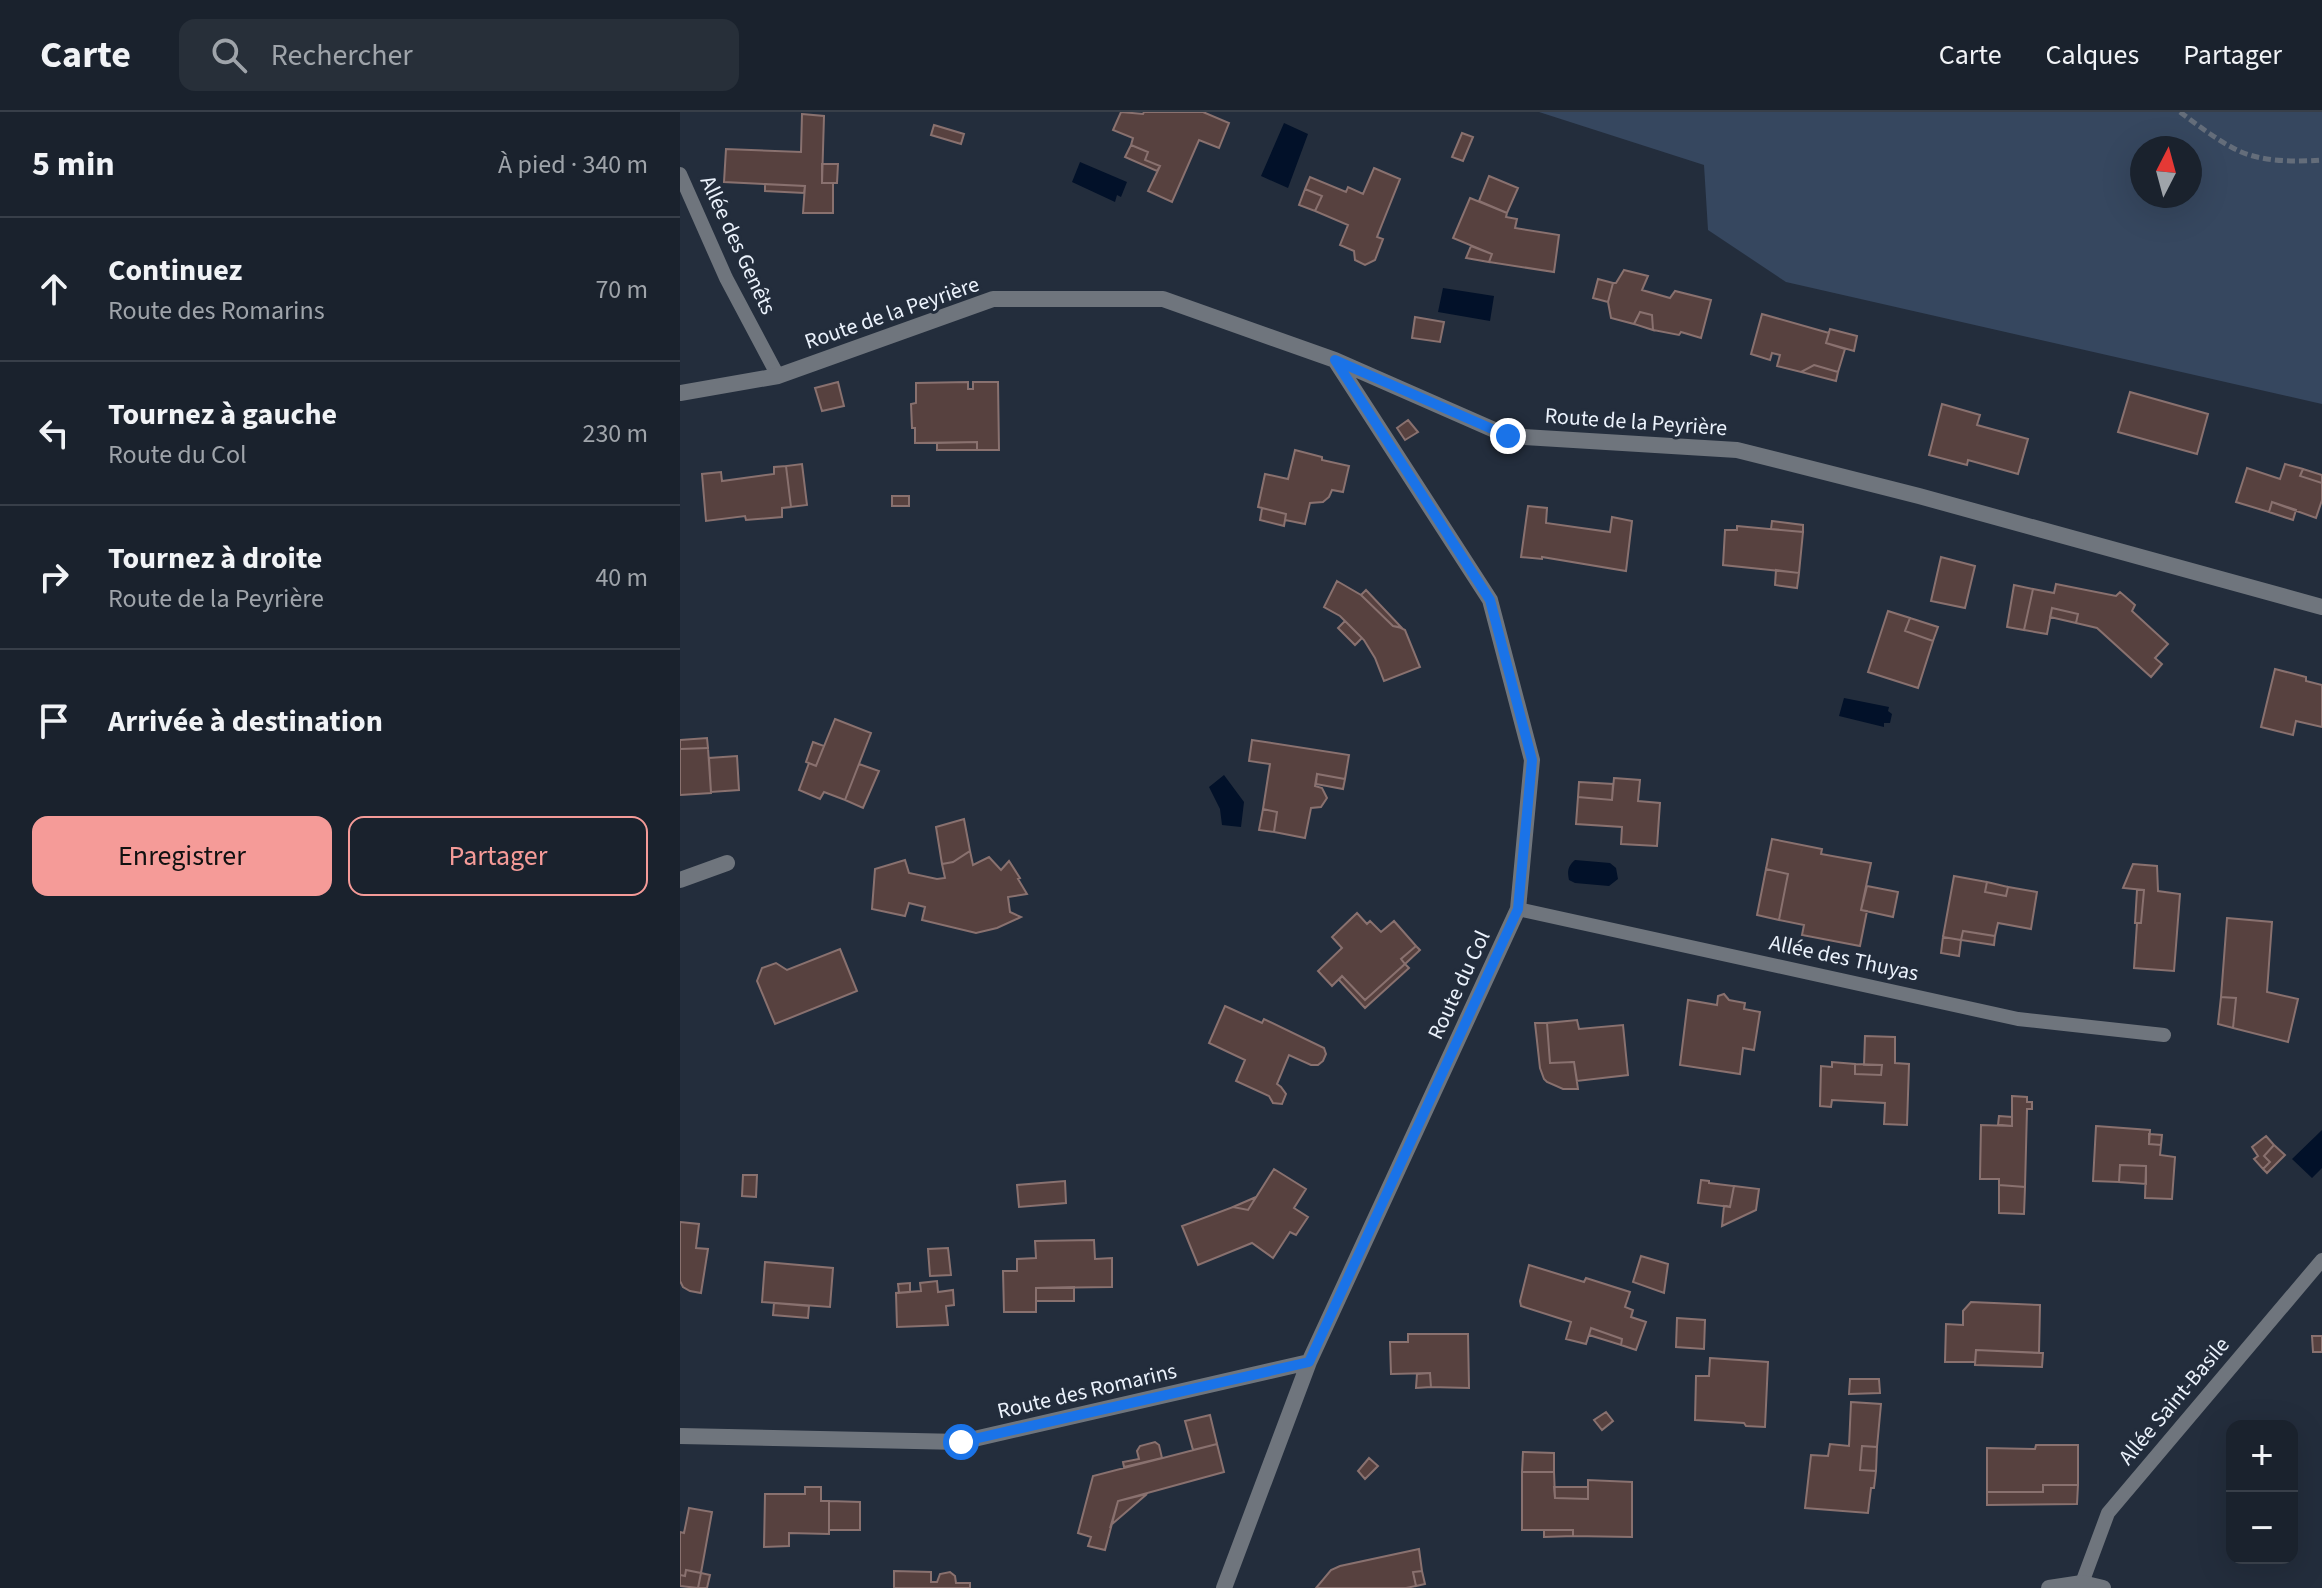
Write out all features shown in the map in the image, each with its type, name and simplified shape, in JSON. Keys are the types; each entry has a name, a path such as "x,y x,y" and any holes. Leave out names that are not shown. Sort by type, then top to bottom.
{"street":[{"name":"Route de la Peyrière","path":"680,393 778,376 993,299 1163,299 1335,360 1508,436 1737,450 1919,496 2322,607"},
{"name":"Route du Col","path":"1224,1588 1309,1362 1518,909 1532,760 1490,600 1335,360"},
{"path":"680,880 727,863"},
{"name":"Route des Romarins","path":"680,1436 961,1442 1309,1362"},
{"path":"2049,1588 2082,1583 2103,1588"}],"lane":[{"name":"Allée des Genêts","path":"680,174 726,278 778,376"},
{"name":"Allée des Thuyas","path":"1518,909 2018,1019 2164,1035"},
{"name":"Allée Saint-Basile","path":"2082,1583 2108,1513 2322,1260"}],"path":[{"path":"2180,112 2241,152 2279,160 2322,160"}],"shaded area":[{"path":"1539,112 2322,112 2322,404 1786,282 1708,230 1704,165"},
{"path":"1284,123 1308,134 1288,188 1261,176"},
{"path":"1080,162 1127,182 1121,197 1117,195 1115,202 1072,182"},
{"path":"1443,288 1494,296 1490,321 1438,312"},
{"path":"1844,698 1889,707 1888,711 1892,714 1890,723 1884,723 1884,727 1839,716"},
{"path":"1224,775 1244,802 1241,827 1222,825 1220,809 1209,787"},
{"path":"1575,860 1610,863 1616,868 1618,879 1609,886 1575,883 1569,880 1568,874"},
{"path":"2322,1130 2322,1168 2312,1178 2292,1159"}],"building":[{"path":"1121,112 1203,112 1229,123 1219,148 1199,140 1172,202 1148,191 1160,166 1145,160 1148,152 1131,145 1133,138 1113,130"},
{"path":"802,114 824,116 822,183 833,183 833,213 803,213 805,186 724,182 726,149 801,152"},
{"path":"934,125 964,134 961,144 931,135"},
{"path":"1462,133 1473,137 1463,161 1452,157"},
{"path":"1131,145 1148,152 1145,160 1160,166 1157,171 1125,157"},
{"path":"822,164 838,164 837,183 822,183"},
{"path":"1374,168 1400,179 1377,237 1383,239 1375,260 1365,265 1355,260 1354,251 1340,245 1348,225 1315,211 1322,196 1305,189 1310,177 1346,192 1348,187 1363,194"},
{"path":"1489,176 1518,188 1507,213 1479,201"},
{"path":"765,184 805,186 804,193 765,191"},
{"path":"1305,189 1322,196 1315,211 1299,205"},
{"path":"1470,198 1507,213 1506,217 1517,219 1515,228 1559,235 1554,272 1489,262 1492,254 1453,238"},
{"path":"1471,246 1492,254 1489,262 1466,258"},
{"path":"1624,270 1648,276 1642,290 1670,298 1675,291 1711,300 1701,338 1681,332 1679,335 1653,330 1652,315 1640,312 1634,324 1611,318 1608,302 1613,283"},
{"path":"1598,279 1613,283 1608,302 1593,298"},
{"path":"1640,312 1652,315 1653,330 1634,324"},
{"path":"1762,314 1829,333 1826,343 1845,349 1838,372 1814,365 1801,372 1777,366 1780,355 1772,353 1770,360 1751,354"},
{"path":"1415,317 1444,322 1440,342 1412,338"},
{"path":"1830,329 1857,336 1854,351 1826,343"},
{"path":"1814,365 1838,372 1836,381 1801,372"},
{"path":"838,382 844,406 822,411 815,388"},
{"path":"968,382 968,389 973,389 973,382 998,382 999,450 977,450 977,442 915,443 911,404 916,403 916,383"},
{"path":"2130,392 2208,414 2197,454 2118,432"},
{"path":"1942,404 1980,415 1977,425 2028,439 2018,474 1968,460 1967,465 1929,455"},
{"path":"1408,420 1418,432 1405,440 1397,428"},
{"path":"977,442 977,450 937,450 937,443"},
{"path":"1295,450 1349,466 1343,492 1332,490 1323,502 1310,503 1305,524 1285,520 1286,514 1258,507 1265,474 1288,479"},
{"path":"802,464 807,505 791,507 786,466"},
{"path":"2285,464 2303,469 2300,476 2322,483 2322,500 2316,518 2272,502 2269,512 2236,502 2247,468 2280,479"},
{"path":"786,466 791,507 782,508 782,517 746,520 745,516 706,521 702,474 721,472 722,481 774,474 774,467"},
{"path":"2303,469 2322,475 2322,483 2300,476"},
{"path":"892,496 909,496 909,506 892,506"},
{"path":"2272,502 2296,510 2293,520 2269,512"},
{"path":"1528,506 1547,508 1546,523 1610,532 1612,517 1632,521 1626,571 1542,557 1521,557"},
{"path":"1262,508 1286,514 1284,526 1260,520"},
{"path":"1772,521 1803,525 1803,532 1771,529"},
{"path":"1737,526 1803,532 1799,573 1723,565 1725,530 1737,530"},
{"path":"1941,557 1975,566 1965,608 1931,601"},
{"path":"1776,570 1799,573 1797,588 1775,585"},
{"path":"1337,581 1361,595 1393,626 1405,630 1420,667 1384,681 1364,640 1340,616 1324,607"},
{"path":"2056,584 2116,596 2120,592 2135,605 2132,611 2168,644 2155,658 2162,664 2151,677 2097,628 2076,623 2078,614 2052,608 2047,634 2024,630 2033,589 2054,593"},
{"path":"2014,585 2033,589 2024,630 2007,627"},
{"path":"1366,590 1402,628 1393,626 1361,595"},
{"path":"2052,608 2078,614 2076,623 2050,617"},
{"path":"1888,611 1910,618 1905,631 1933,641 1918,688 1868,672"},
{"path":"1910,618 1938,627 1933,641 1905,631"},
{"path":"1345,621 1362,638 1355,645 1338,628"},
{"path":"2275,669 2306,677 2306,681 2322,685 2322,727 2296,721 2293,735 2261,727"},
{"path":"835,719 871,733 845,800 824,792 820,799 799,790 809,763 816,766"},
{"path":"707,738 708,748 680,749 680,740"},
{"path":"1252,740 1349,755 1345,779 1317,774 1315,786 1322,788 1327,798 1321,807 1311,808 1305,838 1274,832 1277,812 1263,809 1270,764 1249,761"},
{"path":"813,742 824,746 816,766 806,762"},
{"path":"708,748 711,793 680,795 680,749"},
{"path":"737,756 739,790 711,792 709,758"},
{"path":"859,764 879,771 863,808 845,800"},
{"path":"1317,774 1345,779 1343,789 1316,784"},
{"path":"1614,778 1640,780 1638,801 1660,803 1657,846 1621,844 1622,827 1576,824 1578,797 1612,800"},
{"path":"1579,782 1613,784 1612,800 1578,797"},
{"path":"1263,809 1277,812 1274,832 1259,830"},
{"path":"964,819 970,851 953,862 942,864 936,827"},
{"path":"1772,839 1822,849 1821,854 1871,863 1861,910 1867,911 1860,946 1802,935 1804,925 1779,920 1788,874 1766,869"},
{"path":"970,851 973,865 989,857 1001,870 1009,861 1027,894 1008,897 1010,912 1021,917 976,933 922,920 925,907 909,903 905,916 872,909 875,869 905,860 909,873 945,878 942,864 953,862"},
{"path":"2133,864 2157,866 2158,891 2180,894 2174,971 2134,968 2137,923 2141,923 2144,890 2123,888"},
{"path":"1766,869 1788,874 1779,920 1757,915"},
{"path":"1954,876 1987,882 1985,892 2006,896 2008,887 2037,892 2031,929 1998,923 1995,936 1963,931 1961,940 1943,937"},
{"path":"1987,882 2008,887 2006,896 1985,892"},
{"path":"1867,886 1898,892 1893,917 1861,910"},
{"path":"2137,890 2144,890 2141,923 2135,923"},
{"path":"1357,913 1367,924 1370,921 1381,932 1394,921 1416,946 1401,959 1405,964 1365,1000 1342,976 1332,986 1318,971 1342,948 1332,937"},
{"path":"2227,918 2272,922 2267,992 2298,999 2288,1042 2233,1028 2236,998 2221,997"},
{"path":"1963,931 1995,936 1994,945 1961,940"},
{"path":"1943,937 1961,940 1959,956 1941,953"},
{"path":"1416,946 1420,950 1405,964 1401,959"},
{"path":"840,949 857,991 775,1024 757,981 762,968 776,963 787,970"},
{"path":"1405,964 1409,968 1365,1008 1339,980 1342,976 1365,1000"},
{"path":"1724,994 1729,1000 1745,1003 1744,1009 1760,1012 1754,1050 1743,1048 1740,1074 1680,1065 1688,1000 1717,1005 1718,996"},
{"path":"2221,997 2236,998 2233,1028 2218,1024"},
{"path":"1225,1006 1262,1023 1264,1019 1324,1048 1326,1054 1318,1065 1289,1055 1277,1084 1286,1094 1282,1104 1273,1103 1269,1096 1236,1081 1245,1060 1209,1043"},
{"path":"1577,1020 1579,1029 1623,1025 1628,1075 1577,1081 1574,1062 1550,1063 1547,1023"},
{"path":"1535,1023 1547,1023 1550,1063 1574,1062 1578,1089 1563,1089 1544,1079"},
{"path":"1865,1036 1895,1037 1895,1063 1909,1064 1907,1125 1884,1124 1885,1103 1832,1100 1831,1107 1820,1106 1821,1066 1832,1067 1832,1062 1855,1064 1855,1074 1881,1075 1882,1065 1864,1065"},
{"path":"1855,1064 1882,1065 1881,1075 1855,1074"},
{"path":"2012,1096 2027,1097 2027,1102 2032,1102 2032,1109 2027,1109 2025,1187 1999,1185 1999,1179 1980,1179 1981,1125 2012,1126"},
{"path":"1999,1116 2012,1117 2012,1126 1998,1125"},
{"path":"2096,1126 2150,1130 2149,1144 2161,1145 2160,1155 2175,1157 2172,1199 2145,1198 2146,1166 2120,1165 2119,1182 2093,1181"},
{"path":"2149,1134 2162,1135 2161,1145 2149,1144"},
{"path":"2266,1136 2274,1145 2264,1156 2270,1162 2263,1169 2254,1159 2258,1156 2252,1147"},
{"path":"2274,1145 2285,1155 2267,1173 2263,1169 2270,1162 2264,1156"},
{"path":"2120,1165 2146,1166 2146,1184 2119,1182"},
{"path":"1274,1169 1306,1189 1294,1208 1308,1217 1296,1235 1290,1232 1273,1258 1252,1243 1198,1265 1182,1226 1233,1207 1248,1210"},
{"path":"743,1175 757,1175 756,1197 742,1196"},
{"path":"1701,1180 1734,1186 1730,1207 1698,1203"},
{"path":"1065,1181 1066,1203 1019,1207 1017,1185"},
{"path":"1999,1185 2025,1187 2024,1214 1999,1213"},
{"path":"1734,1186 1759,1189 1756,1210 1722,1226 1724,1206 1730,1207"},
{"path":"1256,1197 1248,1210 1233,1207"},
{"path":"680,1222 699,1224 696,1248 708,1249 701,1293 683,1287 680,1281"},
{"path":"1094,1240 1095,1259 1112,1258 1112,1287 1036,1288 1036,1312 1004,1312 1003,1271 1017,1271 1017,1259 1036,1258 1035,1241"},
{"path":"948,1248 951,1275 930,1276 928,1249"},
{"path":"1641,1256 1668,1264 1664,1293 1633,1282"},
{"path":"765,1262 833,1268 830,1307 762,1302"},
{"path":"1529,1265 1630,1292 1625,1307 1633,1310 1631,1317 1646,1322 1636,1350 1621,1345 1622,1339 1591,1328 1586,1344 1566,1339 1571,1322 1521,1306"},
{"path":"937,1281 938,1292 953,1290 954,1305 946,1306 948,1325 897,1327 896,1293 921,1291 920,1283"},
{"path":"910,1283 910,1292 899,1293 898,1284"},
{"path":"1074,1287 1074,1301 1036,1301 1036,1288"},
{"path":"1971,1302 2040,1305 2039,1353 1976,1350 1975,1362 1945,1362 1946,1324 1963,1325 1963,1311"},
{"path":"774,1303 809,1306 808,1318 773,1315"},
{"path":"1677,1318 1705,1320 1704,1349 1676,1347"},
{"path":"1591,1328 1622,1339 1621,1345 1589,1335"},
{"path":"1408,1334 1468,1334 1469,1388 1431,1387 1430,1373 1391,1374 1390,1342 1408,1342"},
{"path":"2312,1336 2322,1336 2322,1352 2313,1352"},
{"path":"1976,1350 2043,1353 2042,1367 1975,1365"},
{"path":"1710,1358 1768,1362 1765,1427 1695,1420 1696,1376 1709,1376"},
{"path":"1430,1373 1431,1387 1416,1388 1417,1374"},
{"path":"1850,1379 1879,1379 1880,1393 1849,1394"},
{"path":"1851,1402 1881,1404 1877,1447 1862,1446 1860,1470 1876,1471 1868,1513 1805,1508 1811,1455 1828,1456 1830,1444 1849,1446"},
{"path":"1606,1412 1613,1421 1602,1430 1594,1420"},
{"path":"1210,1415 1217,1444 1193,1450 1185,1421"},
{"path":"1155,1442 1159,1445 1162,1458 1124,1467 1123,1462 1139,1459 1137,1451 1140,1446"},
{"path":"1217,1444 1224,1472 1118,1501 1105,1550 1088,1546 1091,1537 1078,1533 1093,1476"},
{"path":"2036,1445 2078,1445 2078,1485 2043,1485 2043,1492 1987,1492 1987,1448 2035,1449"},
{"path":"1862,1446 1877,1447 1876,1471 1860,1470"},
{"path":"1523,1452 1554,1453 1554,1472 1522,1472"},
{"path":"1369,1458 1378,1466 1365,1479 1358,1471"},
{"path":"1522,1472 1554,1472 1555,1498 1588,1499 1588,1480 1632,1482 1632,1537 1573,1536 1573,1530 1522,1530"},
{"path":"2043,1485 2078,1485 2077,1504 1987,1505 1987,1492 2043,1492"},
{"path":"805,1487 821,1487 821,1501 829,1501 829,1534 789,1533 789,1546 764,1547 765,1494 805,1494"},
{"path":"1554,1487 1588,1487 1588,1499 1555,1498"},
{"path":"1147,1494 1111,1525 1118,1501"},
{"path":"829,1501 860,1502 860,1530 829,1530"},
{"path":"689,1508 712,1512 701,1573 686,1570 685,1576 680,1575 680,1532 684,1533"},
{"path":"1544,1530 1573,1530 1573,1536 1544,1537"},
{"path":"1419,1549 1422,1571 1413,1572 1416,1586 1316,1588 1331,1570 1340,1566"},
{"path":"686,1570 701,1573 698,1588 680,1586 680,1575 685,1576"},
{"path":"894,1571 931,1572 931,1582 937,1582 940,1574 950,1572 955,1576 956,1583 970,1583 970,1588 894,1588"},
{"path":"1422,1571 1425,1584 1416,1586 1413,1572"},
{"path":"701,1573 710,1575 707,1588 698,1588"}],"route":[{"path":"961,1442 1309,1362 1518,909 1532,760 1490,600 1335,360 1508,436"}]}
